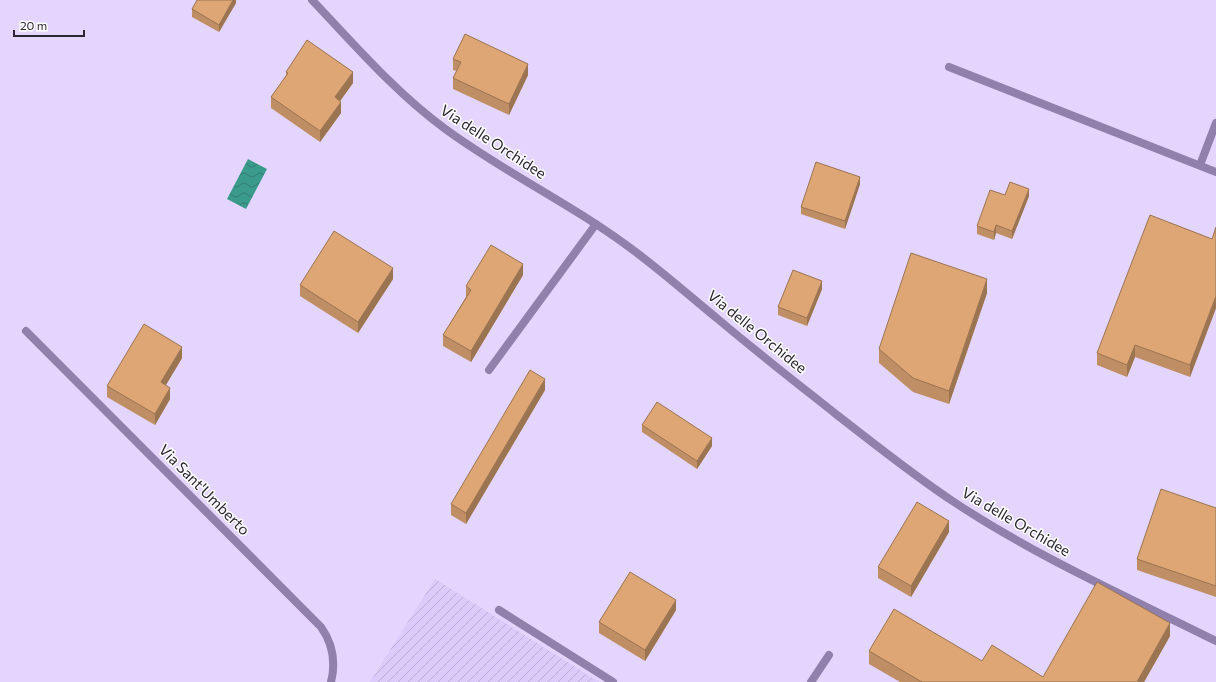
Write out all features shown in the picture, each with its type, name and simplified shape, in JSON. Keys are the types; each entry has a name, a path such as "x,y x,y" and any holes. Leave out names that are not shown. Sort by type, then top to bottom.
{"street":[{"name":"Via delle Orchidee","path":"312,0 382,74 444,128 516,176 574,209 640,254 750,345 905,468 954,502 1004,533 1063,565 1216,641"},
{"path":"949,67 1216,172"},
{"path":"1200,165 1216,123"},
{"path":"489,370 596,224"},
{"name":"Via Sant'Umberto","path":"26,331 321,628 326,634 333,652 334,668 331,682"},
{"path":"499,610 613,682"},
{"path":"812,682 829,655"}],"shaded area":[{"path":"435,579 599,682 370,682"}],"water":[{"path":"248,159 267,169 246,209 227,199"}],"building":[{"path":"197,0 233,0 219,25 192,9"},
{"path":"465,34 528,64 509,104 453,78 461,62 453,59"},
{"path":"307,40 353,72 335,97 341,102 320,131 271,97 288,73 286,72"},
{"path":"816,162 860,177 845,221 801,207"},
{"path":"1010,182 1029,189 1012,231 996,225 994,232 977,226 990,190 1005,195"},
{"path":"1150,215 1212,239 1216,227 1216,296 1190,365 1135,345 1127,365 1097,353"},
{"path":"334,231 393,268 358,322 300,285"},
{"path":"491,245 523,264 471,351 443,335 471,290 466,286"},
{"path":"911,253 987,279 949,391 913,378 879,349"},
{"path":"793,270 822,281 807,318 778,307"},
{"path":"144,324 182,347 161,382 170,388 155,414 107,386"},
{"path":"530,370 545,379 466,513 451,504"},
{"path":"657,402 712,438 697,461 642,425"},
{"path":"1161,489 1216,508 1216,586 1137,559"},
{"path":"917,502 949,521 911,586 878,567"},
{"path":"630,572 676,600 645,650 599,622"},
{"path":"1097,582 1170,623 1137,682 922,682 869,651 894,609 982,661 992,645 1043,677"}]}
